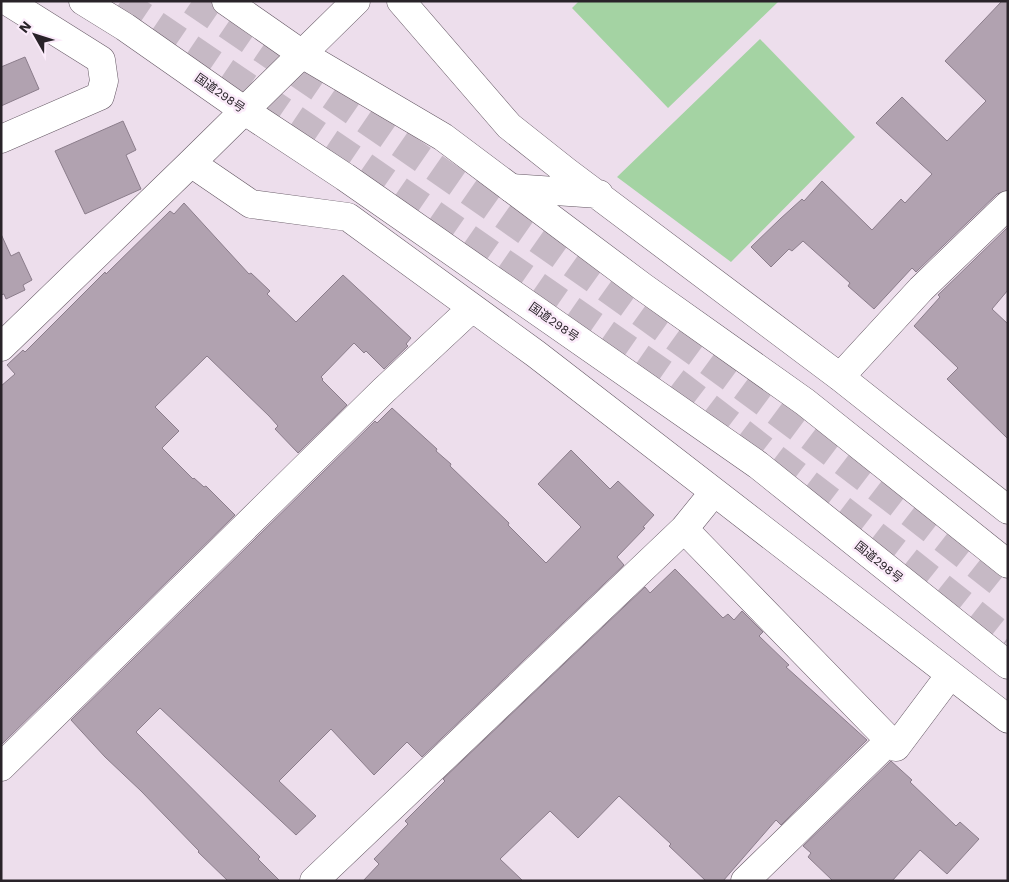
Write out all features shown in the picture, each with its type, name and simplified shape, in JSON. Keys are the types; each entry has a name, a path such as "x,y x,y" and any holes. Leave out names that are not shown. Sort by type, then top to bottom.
{"main road":[{"path":"1,140 100,96 104,81 101,60 7,1"},
{"name":"国道298号","path":"83,1 125,27 245,111 346,177 758,465 1008,665"},
{"path":"226,1 302,54 443,137 643,287 805,402 1008,564"},
{"path":"1,347 191,164 356,1"},
{"path":"401,1 509,126 840,377 1008,510"},
{"path":"191,164 251,204 348,217 536,354 1008,719"},
{"path":"511,188 599,194"},
{"path":"840,377 921,289 1008,205"},
{"path":"1,767 376,398 472,308"},
{"path":"536,354 538,311"},
{"path":"314,881 684,529 714,492"},
{"path":"684,529 896,747 950,675"},
{"path":"746,881 889,741"}],"green space":[{"path":"579,1 779,1 668,108 572,8"},
{"path":"760,39 855,137 731,262 617,177"}],"building":[{"path":"1002,1 1008,1 1008,190 997,194 916,272 912,268 874,309 848,286 850,283 803,241 792,251 789,249 771,267 751,247 802,199 804,201 822,181 872,230 901,199 905,203 932,174 876,123 902,97 947,141 986,101 945,61"},
{"path":"25,57 39,89 1,106 1,67"},
{"path":"123,121 136,150 126,155 141,189 85,214 55,151"},
{"path":"184,203 249,274 251,273 270,291 267,294 296,322 343,275 411,338 406,344 408,346 384,369 366,351 364,353 354,343 321,377 347,405 298,453 275,429 278,426 269,416 207,356 155,407 179,431 162,448 193,479 204,487 206,486 235,515 1,745 1,386 15,374 7,365 23,350 25,352 105,272 106,274 170,211 174,214"},
{"path":"1008,227 1008,290 992,309 1008,324 1008,439 947,379 958,368 914,326 940,297 938,295"},
{"path":"1,234 11,256 19,252 32,280 23,285 25,290 6,299 4,294 1,295"},
{"path":"392,408 437,449 436,451 451,464 450,466 509,523 508,525 546,563 581,527 538,484 571,450 610,489 618,481 654,515 643,527 645,528 617,557 624,565 422,757 407,742 374,775 331,729 279,781 316,816 296,835 160,708 136,732 260,857 258,859 280,881 228,881 71,720 375,421 377,423"},
{"path":"675,569 723,618 728,614 734,620 742,611 763,632 759,636 789,665 786,667 867,740 781,825 776,820 723,881 706,881 669,846 671,844 619,796 578,838 550,811 500,859 523,881 363,881 379,864 374,859 408,824 405,821 445,781 443,779 645,587 650,593"},
{"path":"891,761 956,826 960,822 979,839 947,874 920,850 892,881 833,881 808,857 811,853 803,846"}],"tunnel":[{"path":"121,1 357,161 672,379 900,554 1008,640"},
{"path":"192,1 400,143 708,361 909,512 1008,590"}]}
